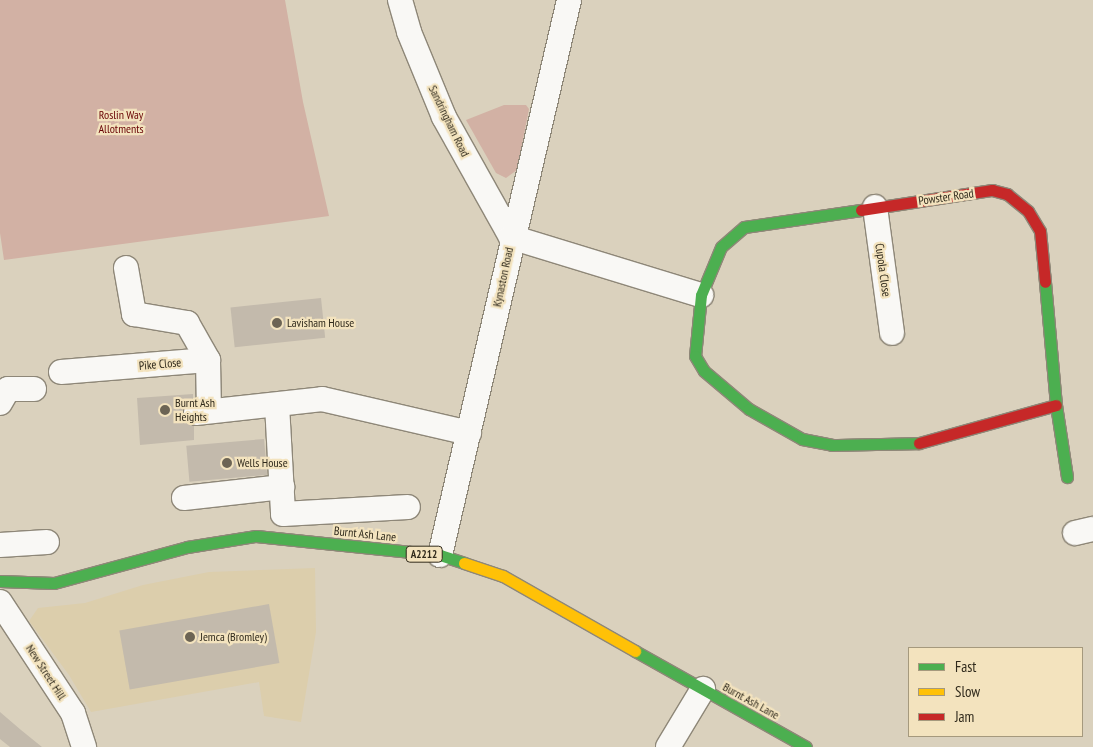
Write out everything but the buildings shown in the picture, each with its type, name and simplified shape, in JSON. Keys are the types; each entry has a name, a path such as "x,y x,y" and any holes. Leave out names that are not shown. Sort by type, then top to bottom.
{"street":[{"name":"Sandringham Road","path":"400,0 409,32 444,117 512,237"},
{"name":"Kynaston Road","path":"440,555 512,237 547,104 569,0"},
{"name":"Powster Road","path":"1056,406 922,444 832,446 802,439 749,409 704,371 695,356 701,295 722,247 744,227 874,206 992,190 1007,194 1028,211 1040,231 1056,406 1067,477"},
{"name":"Cupola Close","path":"874,206 892,333"},
{"path":"512,237 701,295"},
{"path":"126,268 134,314 187,322 208,360 203,412 322,399 469,432"},
{"name":"Pike Close","path":"61,372 208,360"},
{"path":"3,394 34,389"},
{"path":"277,405 284,514 408,506"},
{"path":"184,498 282,487"},
{"name":"Burnt Ash Lane","path":"1,588 54,583 166,555 187,547 256,536 440,555 503,576 806,747"},
{"path":"1,588 2,546 47,542"},
{"name":"New Street Hill","path":"1,588 72,713 84,747"},
{"path":"668,747 702,690"}],"shaded area":[{"path":"315,568 316,632 301,722 264,716 259,682 91,712 69,675 29,621 38,608 85,603 143,585 209,572"}],"green space":[{"name":"Roslin Way Allotments","path":"0,0 285,0 303,102 329,216 4,260 0,233"},
{"path":"504,105 526,105 529,109 517,170 506,178 496,173 466,120"}],"traffic: fast":[{"path":"861,210 744,227 721,247 701,295 695,356 704,371 749,409 802,439 832,445 919,443"},
{"path":"1045,282 1056,405 1067,477"},
{"path":"0,581 54,583 187,547 256,536 440,555 464,563"},
{"path":"635,651 806,747"}],"traffic: slow":[{"path":"464,563 503,576 635,651"}],"traffic: jam":[{"path":"861,210 992,190 1007,194 1028,211 1040,231 1045,282"},
{"path":"919,443 1056,405"}],"place":[{"name":"Lavisham House","path":"277,323"},
{"name":"Burnt Ash Heights","path":"165,410"},
{"name":"Wells House","path":"227,463"},
{"name":"Jemca (Bromley)","path":"190,637"}]}
